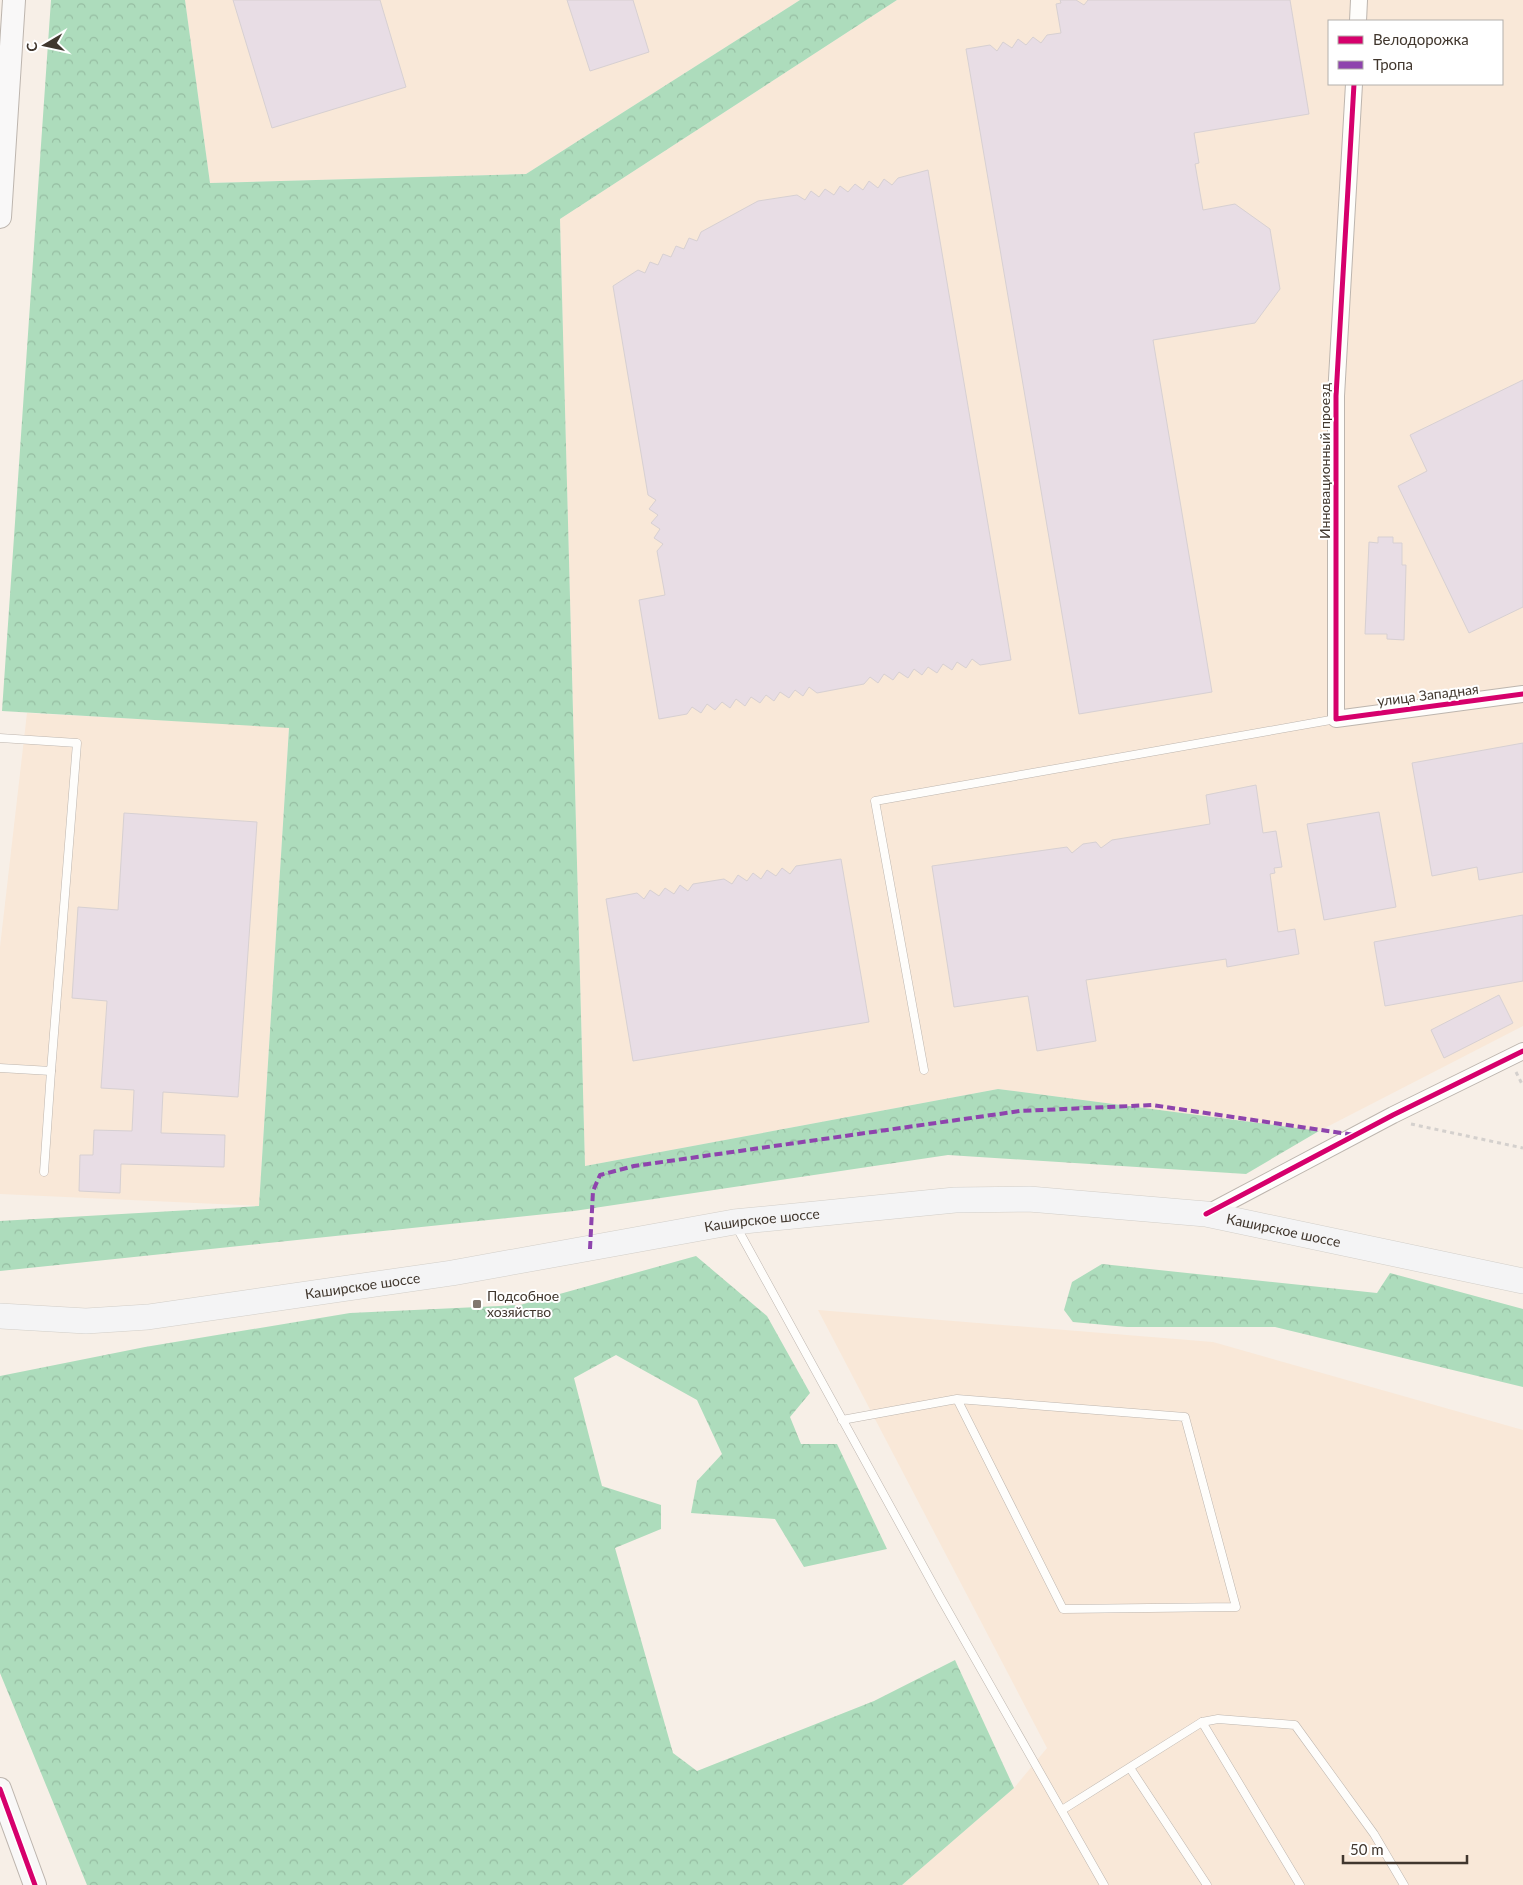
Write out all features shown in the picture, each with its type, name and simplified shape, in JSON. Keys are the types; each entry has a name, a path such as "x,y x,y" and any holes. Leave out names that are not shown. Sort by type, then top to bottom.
{"main road":[{"path":"0,217 14,0"},
{"name":"Каширское шоссе","path":"0,1316 86,1321 148,1317 452,1273 734,1222 955,1200 1029,1199 1206,1214 1523,1281"},
{"path":"0,1789 35,1885"}],"street":[{"path":"1358,20 1359,0"},
{"name":"Инновационный проезд","path":"1336,719 1336,396 1354,85"},
{"name":"улица Западная","path":"1336,719 1523,694"},
{"path":"1206,1214 1393,1115 1523,1051"}],"lane":[{"path":"924,1070 875,801 1336,719"},
{"path":"0,738 77,743 44,1172"},
{"path":"0,1068 51,1071"},
{"path":"734,1222 842,1420 1104,1885"},
{"path":"842,1420 956,1399 1186,1417 1236,1607 1063,1609 956,1399"},
{"path":"1062,1810 1202,1722 1218,1719 1296,1724 1374,1834 1404,1885"},
{"path":"1202,1722 1300,1885"},
{"path":"1130,1768 1207,1885"}],"path":[{"path":"1393,1115 1404,1123 1523,1148"}],"shaded area":[{"path":"185,0 800,0 526,174 210,183"},
{"path":"897,0 1523,0 1523,1026 1319,1131 998,1089 585,1166 560,219"},
{"path":"27,713 289,727 259,1206 0,1194 0,947"},
{"path":"818,1310 1213,1342 1523,1430 1523,1885 902,1885 1014,1788 1047,1748"}],"green space":[{"path":"51,0 185,0 210,183 526,174 800,0 897,0 560,219 585,1166 998,1089 1319,1131 1246,1174 948,1155 574,1211 0,1271 0,1221 259,1206 289,728 2,711"},
{"path":"696,1256 767,1316 810,1393 790,1417 801,1444 837,1444 887,1549 804,1567 775,1519 691,1513 697,1481 722,1454 697,1400 616,1355 574,1378 602,1486 661,1505 661,1529 615,1548 673,1753 697,1771 874,1701 955,1660 1014,1788 902,1885 87,1885 0,1673 0,1376 145,1347 350,1313 520,1305"},
{"path":"1102,1264 1377,1293 1390,1273 1523,1309 1523,1387 1275,1327 1127,1327 1073,1322 1064,1310 1072,1282"}],"building":[{"path":"233,0 380,0 406,87 272,128"},
{"path":"567,0 633,0 649,52 590,71"},
{"path":"1060,0 1076,0 1084,5 1088,0 1290,0 1309,114 1194,133 1199,163 1195,164 1203,210 1235,204 1270,229 1280,289 1255,323 1153,340 1212,692 1079,714 966,49 990,45 997,51 1003,42 1012,48 1018,39 1026,45 1033,37 1041,43 1047,35 1061,33 1056,4 1061,3"},
{"path":"928,170 1011,660 980,665 972,659 966,668 957,662 952,670 943,664 937,673 928,667 922,675 914,669 908,678 899,672 893,680 884,674 878,683 870,677 864,684 817,693 809,687 803,696 795,690 789,698 780,692 774,701 766,695 760,703 751,697 745,706 736,699 730,708 722,702 715,710 707,704 701,713 692,707 687,714 659,719 639,600 665,595 657,551 663,544 654,538 660,529 651,523 658,515 649,509 656,500 648,495 613,286 638,270 645,273 650,262 658,265 663,254 671,257 676,246 684,249 689,238 697,241 701,232 758,201 797,195 805,200 811,191 819,197 825,189 834,195 840,186 848,192 855,184 863,190 869,181 878,188 884,179 892,185 898,178"},
{"path":"1523,380 1523,607 1469,633 1398,486 1427,471 1410,435"},
{"path":"1378,537 1393,537 1393,543 1402,543 1402,565 1406,565 1404,640 1387,639 1387,634 1365,634 1369,542 1378,543"},
{"path":"1523,743 1523,872 1479,880 1477,867 1432,876 1412,763"},
{"path":"1256,785 1263,833 1276,831 1282,867 1274,868 1275,873 1270,874 1278,932 1295,929 1299,954 1227,967 1226,959 1086,980 1096,1041 1037,1051 1028,996 954,1007 932,866 1067,847 1072,853 1083,844 1096,842 1101,848 1112,840 1210,824 1206,795"},
{"path":"1379,812 1396,907 1324,920 1307,824"},
{"path":"124,813 257,822 238,1097 163,1092 161,1133 225,1135 224,1167 121,1164 120,1193 79,1191 80,1155 93,1155 94,1130 132,1131 134,1090 101,1088 107,1001 72,998 78,907 118,910"},
{"path":"841,859 869,1022 633,1061 606,899 637,893 644,899 650,890 659,896 665,888 674,894 680,885 688,891 693,884 724,879 732,884 738,875 747,881 753,873 761,879 767,870 776,876 782,868 790,874 796,866"},
{"path":"1523,915 1523,981 1385,1006 1374,942"},
{"path":"1499,995 1513,1023 1444,1058 1431,1030"}],"marked path":[{"path":"590,1249 593,1191 600,1175 634,1166 1020,1111 1152,1105 1355,1135"}],"cycle path":[{"path":"1354,85 1336,396 1336,719 1523,694"},
{"path":"1206,1214 1393,1115 1523,1051"},
{"path":"0,1789 35,1885"}],"place":[{"name":"Подсобное хозяйство","path":"477,1304"}]}
